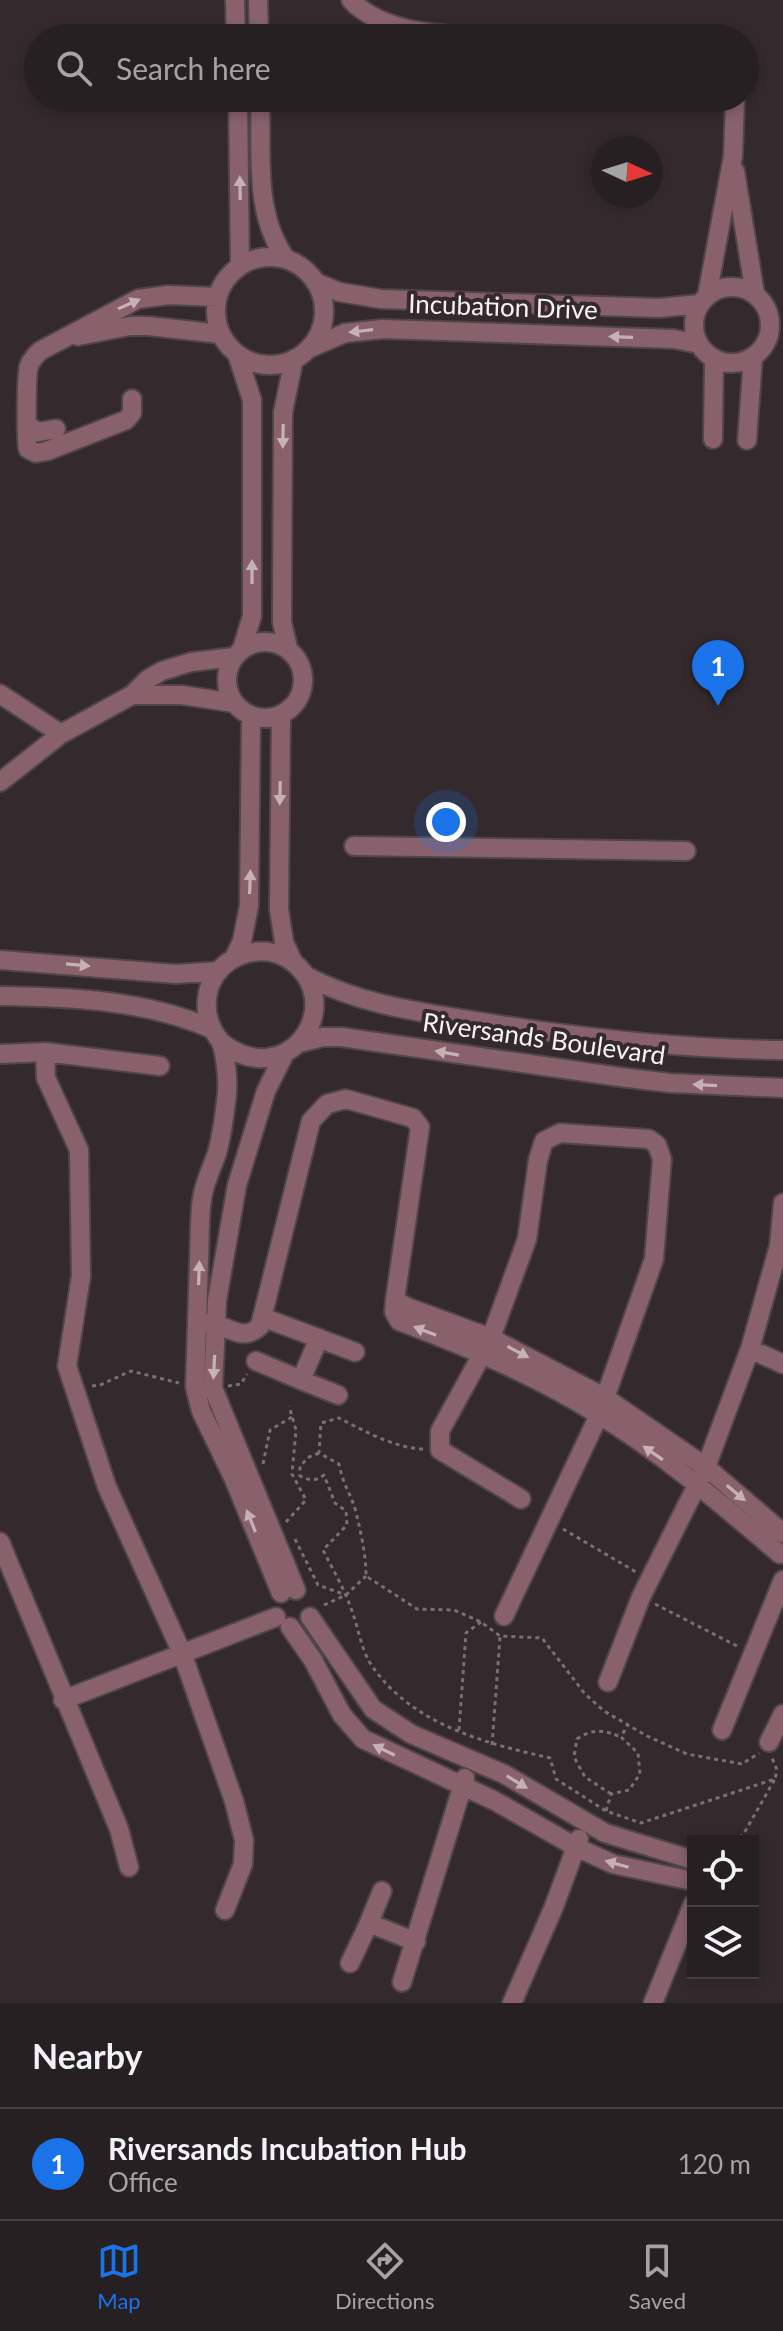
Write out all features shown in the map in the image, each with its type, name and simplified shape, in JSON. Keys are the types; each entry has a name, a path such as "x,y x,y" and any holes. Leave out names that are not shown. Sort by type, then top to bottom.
{"street":[{"path":"235,0 236,24"},
{"path":"258,0 259,24"},
{"path":"351,0 389,24"},
{"path":"238,112 240,266"},
{"path":"132,695 182,695 234,703 251,716 268,719 292,708 300,697 303,684 302,670 288,648 282,622 283,435 287,388 301,354 319,334 323,316 322,298 307,272 286,259 275,244 263,208 260,112"},
{"path":"735,112 733,156 703,300 694,324 699,344 714,359 734,363 783,342"},
{"path":"733,156 759,298 768,312 770,332 757,354 747,440"},
{"path":"286,259 255,259 230,274 218,297 217,322 221,334 237,354 250,362 280,364 301,354"},
{"name":"Incubation Drive","path":"315,282 339,292 381,299 659,308 703,300"},
{"path":"703,300 725,287 736,286 783,306"},
{"path":"132,399 132,413 126,420 40,453 30,451 26,444 27,377 29,365 40,351 138,299 169,295 218,297"},
{"path":"60,340 139,326 221,334"},
{"name":"Incubation Drive","path":"301,354 345,333 383,329 664,339 699,344"},
{"path":"234,703 226,680 228,668 238,653 252,616 252,400 237,354"},
{"path":"713,439 714,359"},
{"path":"28,425 41,433 56,429"},
{"path":"0,782 61,734 132,695 148,679 176,666 238,653 265,641 288,648"},
{"path":"0,694 61,734"},
{"path":"206,1323 217,1300 237,1185 266,1091 292,1048 309,1028 314,1011 312,993 284,942 279,909 281,715"},
{"path":"234,958 242,941 249,906 251,716"},
{"path":"354,846 686,851"},
{"path":"299,969 279,955 264,951 249,952 234,958 219,971 207,999 207,1014 217,1036 228,1090 217,1152 202,1198 206,1323 201,1411 289,1592 310,1600 311,1614 373,1709 411,1734 504,1774 605,1833 687,1858"},
{"path":"0,960 176,974 219,971"},
{"name":"Riversands Boulevard","path":"299,969 347,996 392,1008 505,1026 669,1046 783,1050"},
{"path":"0,996 84,1000 156,1009 217,1036 235,1053 251,1059 269,1059 292,1048"},
{"name":"Riversands Boulevard","path":"292,1048 323,1037 341,1037 670,1083 783,1088"},
{"path":"45,1052 46,1078 79,1150 81,1276 67,1366 107,1487 182,1653 234,1801 244,1840 243,1864 225,1910"},
{"path":"0,1054 45,1052 160,1066"},
{"path":"206,1323 243,1335 260,1326 311,1121 327,1104 346,1099 413,1118 420,1127 395,1300 602,1406 783,1533"},
{"path":"504,1616 602,1406 654,1259 662,1159 657,1145 649,1139 560,1133 544,1141 538,1160 527,1239 487,1346 440,1431 440,1450 521,1499"},
{"path":"209,1174 237,1185"},
{"path":"608,1682 641,1597 702,1476 750,1349 779,1246 783,1203"},
{"path":"262,1317 355,1352"},
{"path":"301,1380 319,1338"},
{"path":"750,1349 783,1364"},
{"path":"256,1361 338,1395"},
{"path":"702,1476 782,1554"},
{"path":"0,1542 119,1829 129,1867"},
{"path":"722,1730 783,1580"},
{"path":"289,1592 274,1605 283,1622 313,1660 342,1715 363,1739 495,1801 576,1847 613,1864 687,1880"},
{"path":"63,1700 182,1653 283,1622 301,1625 311,1614"},
{"path":"769,1742 783,1714"},
{"path":"402,1982 470,1761"},
{"path":"512,2003 533,1957 584,1821"},
{"path":"350,1963 382,1891"},
{"path":"655,2002 692,1907"},
{"path":"369,1923 416,1942"}],"path":[{"path":"76,1387 100,1385 131,1371 204,1388 241,1384 256,1361"},
{"path":"286,1522 306,1500 292,1474 296,1430 289,1406"},
{"path":"263,1466 270,1430 292,1417"},
{"path":"319,1453 321,1423 339,1418 359,1429 406,1446 440,1450"},
{"path":"311,1614 346,1595 366,1576 355,1509 343,1485 339,1464 319,1453"},
{"path":"319,1453 300,1466 300,1476 317,1480 324,1475 335,1503 346,1511 347,1525 323,1550 346,1595 369,1662 395,1692 419,1712 492,1745 550,1758 556,1779 606,1811 641,1823 775,1779"},
{"path":"548,1520 650,1580"},
{"path":"293,1534 318,1585 346,1595"},
{"path":"366,1576 417,1609 454,1610 481,1622 500,1636 542,1638 585,1694 604,1711 687,1754 742,1764 767,1747 777,1770 775,1779 743,1835"},
{"path":"641,1597 752,1653"},
{"path":"492,1745 504,1616"},
{"path":"459,1731 466,1633 481,1622"},
{"path":"621,1737 628,1724"},
{"path":"589,1731 606,1731 621,1737 638,1753 640,1774 629,1790 611,1794 585,1777 574,1757 577,1739 589,1731"},
{"path":"606,1811 611,1794"}],"place":[{"name":"Riversands Incubation Hub","path":"718,706"}]}
